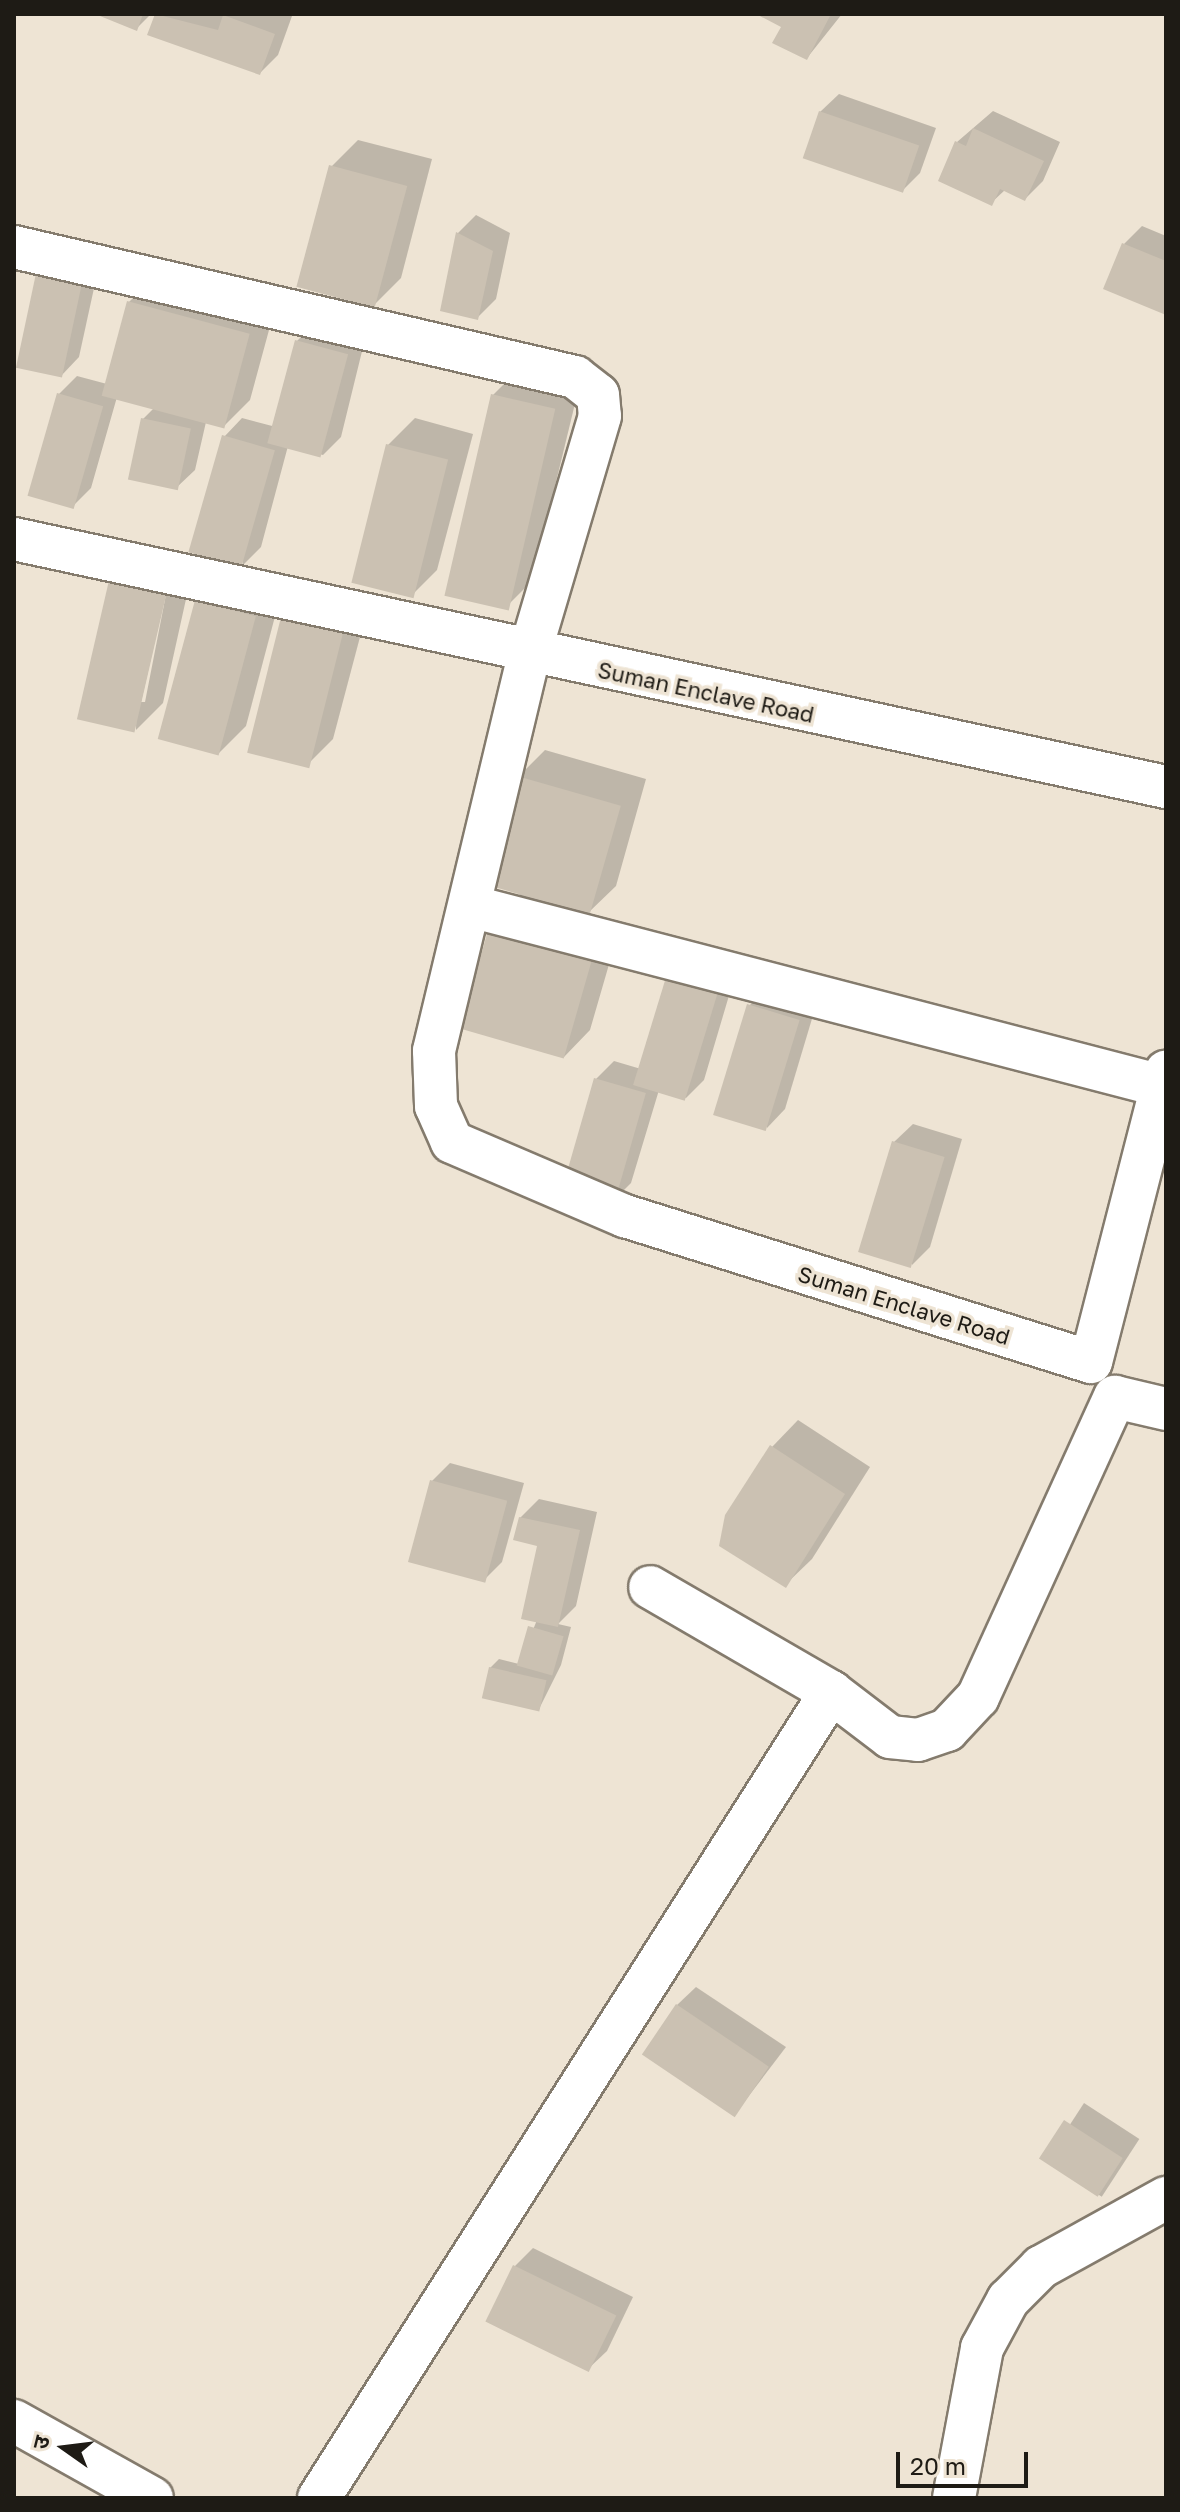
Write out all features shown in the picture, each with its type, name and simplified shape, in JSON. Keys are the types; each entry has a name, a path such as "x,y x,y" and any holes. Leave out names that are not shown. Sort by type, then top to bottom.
{"street":[{"path":"14,247 593,386 600,416 529,655 470,906 1164,1079 1091,1362 1115,1397 1166,1409"},
{"name":"Suman Enclave Road","path":"14,539 529,655 1166,787"},
{"name":"Suman Enclave Road","path":"470,906 434,1051 436,1106 452,1142 625,1216 1091,1362"},
{"path":"650,1587 831,1692 890,1737 918,1740 947,1730 978,1697 1115,1397"},
{"path":"319,2498 831,1692"},
{"path":"954,2498 982,2348 1008,2300 1041,2267 1166,2198"},
{"path":"14,2421 152,2498"}],"building":[{"path":"95,14 143,14 137,31"},
{"path":"155,14 218,30 223,15 275,34 260,75 147,35"},
{"path":"756,14 830,16 807,60 772,43 781,27"},
{"path":"819,111 919,146 903,193 803,158"},
{"path":"973,128 1044,161 1025,201 1000,189 992,206 938,181 955,141 966,146"},
{"path":"329,165 407,186 375,308 296,287"},
{"path":"456,232 493,251 478,320 440,311"},
{"path":"1122,243 1166,261 1166,315 1103,289"},
{"path":"38,264 84,274 62,377 16,368"},
{"path":"127,301 250,334 224,429 102,396"},
{"path":"295,340 348,354 320,458 267,443"},
{"path":"57,393 103,406 74,509 28,496"},
{"path":"491,394 555,409 509,611 444,596"},
{"path":"141,418 191,429 178,490 128,480"},
{"path":"222,435 275,450 241,567 188,552"},
{"path":"386,444 448,459 414,598 351,583"},
{"path":"110,576 167,589 134,733 77,719"},
{"path":"195,600 256,616 219,755 158,739"},
{"path":"282,613 344,628 309,768 247,753"},
{"path":"517,776 621,806 590,914 486,885"},
{"path":"491,920 595,950 564,1058 460,1029"},
{"path":"667,974 719,990 685,1101 633,1085"},
{"path":"747,1004 800,1020 766,1131 713,1115"},
{"path":"594,1078 646,1093 614,1203 562,1189"},
{"path":"892,1141 945,1157 911,1268 858,1252"},
{"path":"770,1445 845,1494 786,1588 719,1546 725,1515"},
{"path":"430,1480 507,1501 485,1583 408,1562"},
{"path":"519,1517 580,1530 558,1627 521,1619 537,1546 513,1540"},
{"path":"528,1626 564,1636 552,1676 517,1665"},
{"path":"489,1667 546,1680 539,1711 482,1698"},
{"path":"676,2004 769,2067 735,2117 642,2055"},
{"path":"1064,2120 1123,2158 1098,2197 1039,2159"},
{"path":"513,2265 616,2315 589,2372 485,2322"}]}
